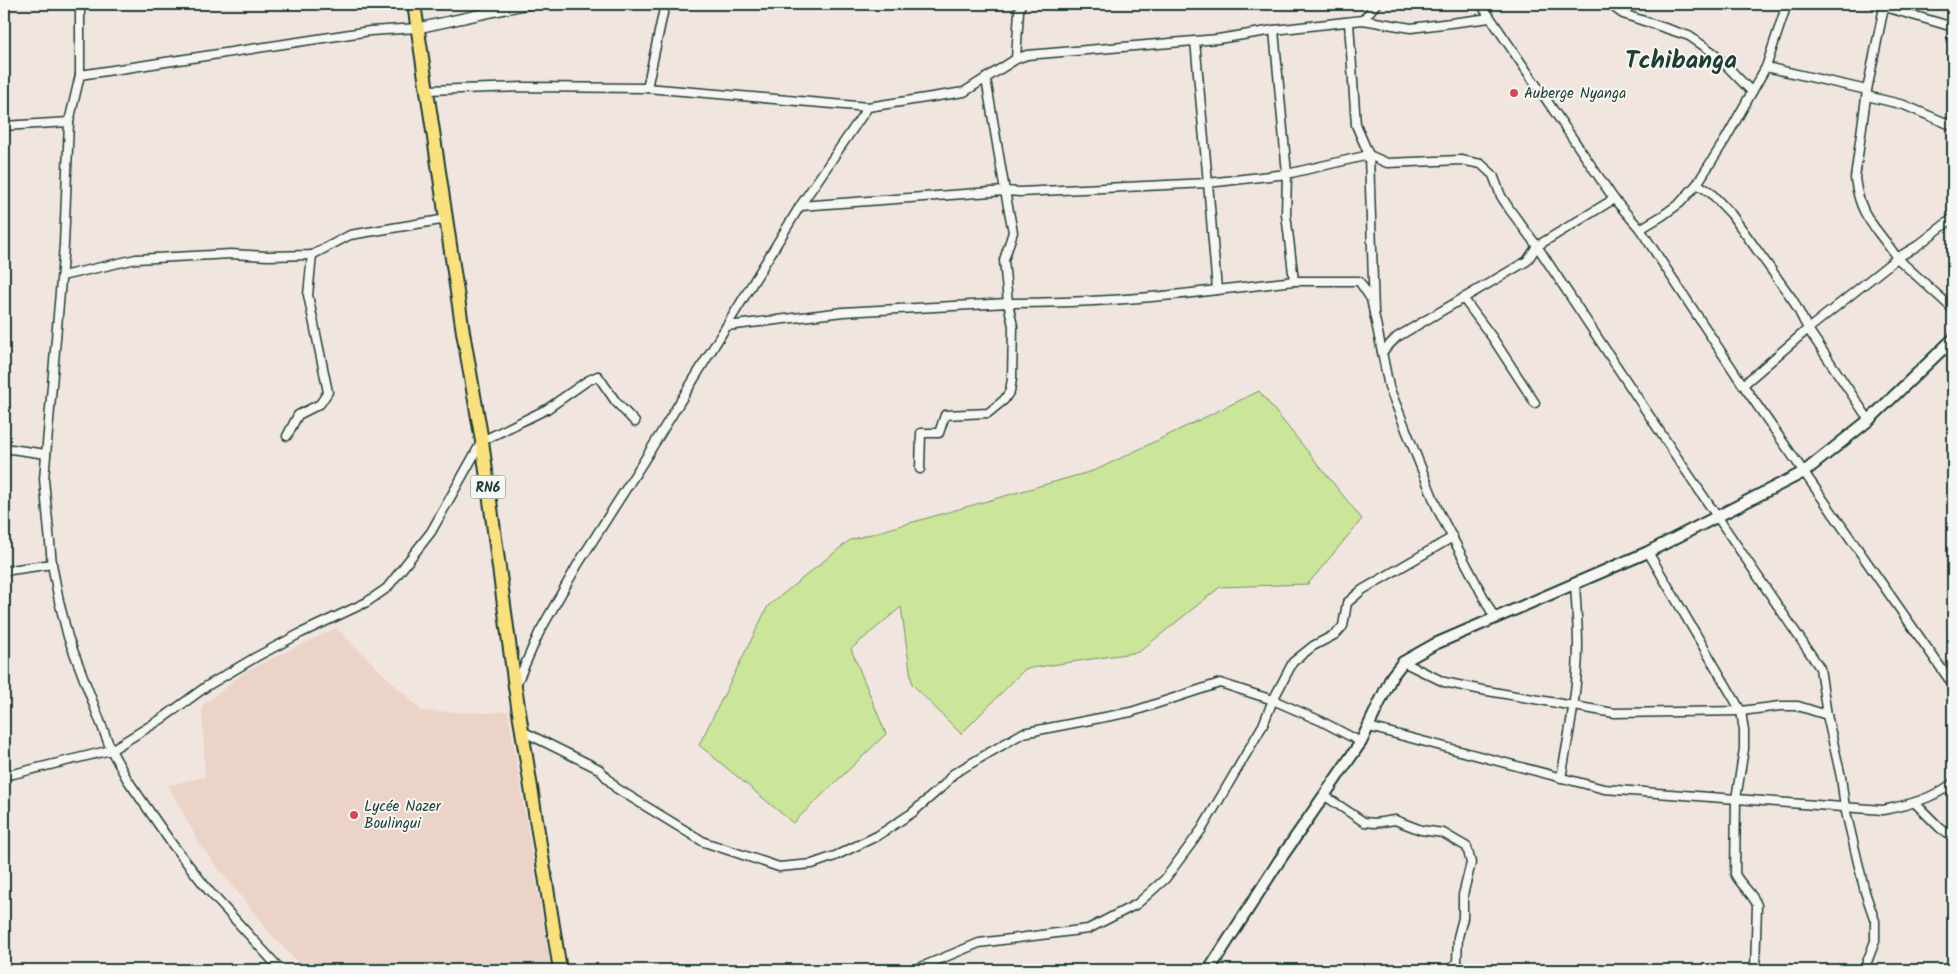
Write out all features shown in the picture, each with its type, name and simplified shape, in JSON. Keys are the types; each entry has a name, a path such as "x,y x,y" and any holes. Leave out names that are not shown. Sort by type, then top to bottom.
{"highway":[{"name":"RN6","path":"414,4 463,332 482,441 515,687 560,970"}],"main road":[{"path":"1209,970 1279,861 1361,742 1392,676 1404,662 1435,644 1648,552 1804,472 1869,420 1953,339"}],"street":[{"path":"80,4 80,75 69,122 62,276 44,479 52,564 68,638 111,750 126,779 172,844 209,891 281,970"},
{"path":"80,75 370,31 418,28 528,4"},
{"path":"647,88 665,4"},
{"path":"1016,59 1021,4"},
{"path":"1363,20 1376,4"},
{"path":"1480,4 1614,199 1640,229 1743,385 1953,685"},
{"path":"1613,4 1623,14 1689,36 1698,41 1714,53 1752,92"},
{"path":"1640,229 1674,207 1697,184 1766,66 1787,4"},
{"path":"1875,4 1953,27"},
{"path":"1884,7 1867,93 1855,178 1858,196 1866,217 1897,258 1953,309"},
{"path":"427,90 533,87 647,88 868,107 964,92 1016,59 1027,55 1218,39 1274,30 1363,20 1411,28 1490,18"},
{"path":"1349,23 1356,125 1369,155 1374,313"},
{"path":"1274,30 1287,174 1286,214 1294,281"},
{"path":"1196,41 1217,290"},
{"path":"1766,66 1867,93 1953,126"},
{"path":"920,469 921,433 939,433 944,415 988,413 1004,400 1010,391 1013,326 1008,303 1004,260 1012,232 986,79"},
{"path":"515,687 538,633 578,564 800,206 868,107"},
{"path":"4,126 69,122"},
{"path":"800,206 1005,191 1020,192 1208,183 1287,174 1369,155 1387,163 1461,160 1481,164 1493,174 1501,196 1537,246 1820,668 1826,715 1841,777 1845,808 1865,892 1875,921 1875,940 1864,970"},
{"path":"1697,184 1710,192 1731,214 1793,300 1808,329 1869,420"},
{"path":"1382,352 1396,337 1527,261 1537,246 1614,199"},
{"path":"1743,385 1808,329 1897,258 1917,246 1953,218"},
{"path":"62,276 136,260 231,254 268,256 312,255 350,235 447,219"},
{"path":"287,436 298,415 320,404 328,392 308,295 312,255"},
{"path":"727,326 842,312 1008,303 1128,300 1294,281 1358,281 1371,299 1389,387 1438,510 1495,619"},
{"path":"1463,298 1492,337 1535,403"},
{"path":"1944,348 1953,355"},
{"path":"4,775 111,750 163,718 207,686 256,657 301,633 368,602 387,588 431,532 482,441 547,409 587,381 598,376 616,402 635,422"},
{"path":"4,448 46,454"},
{"path":"914,970 979,943 1088,929 1136,904 1165,879 1202,828 1263,725 1273,700 1293,662 1312,646 1336,634 1343,626 1347,603 1362,590 1453,537"},
{"path":"1648,552 1741,711 1744,749 1736,798 1735,874 1741,885 1754,897 1757,905 1755,970"},
{"path":"4,571 52,564"},
{"path":"1561,778 1574,706 1578,646 1576,584"},
{"path":"1404,662 1444,682 1614,712 1741,711 1780,706 1798,706 1826,715"},
{"path":"522,731 599,769 616,788 704,842 779,866 812,864 835,856 877,836 912,814 944,785 953,774 1023,733 1131,712 1220,683 1273,700 1321,720 1361,742"},
{"path":"1369,727 1604,789 1883,810 1915,803 1944,790 1953,783"},
{"path":"1325,796 1364,822 1375,823 1395,820 1421,830 1443,833 1467,847 1471,863 1463,895 1463,918 1458,937 1458,962 1450,970"},
{"path":"1915,803 1953,838"}],"shaded area":[{"name":"Lycée Nazer Boulingui","path":"336,628 422,711 487,713 508,711 551,970 305,970 270,933 200,845 168,785 205,777 202,706 246,671"}],"green space":[{"path":"1259,391 1362,519 1308,584 1220,587 1139,652 1025,669 961,734 912,684 901,607 851,649 886,734 793,823 699,745 768,606 850,540 1096,470"}],"place":[{"name":"Auberge Nyanga","path":"1514,93"},
{"name":"Lycée Nazer Boulingui","path":"354,815"}],"district":[{"name":"Tchibanga","path":"1681,59"}]}
